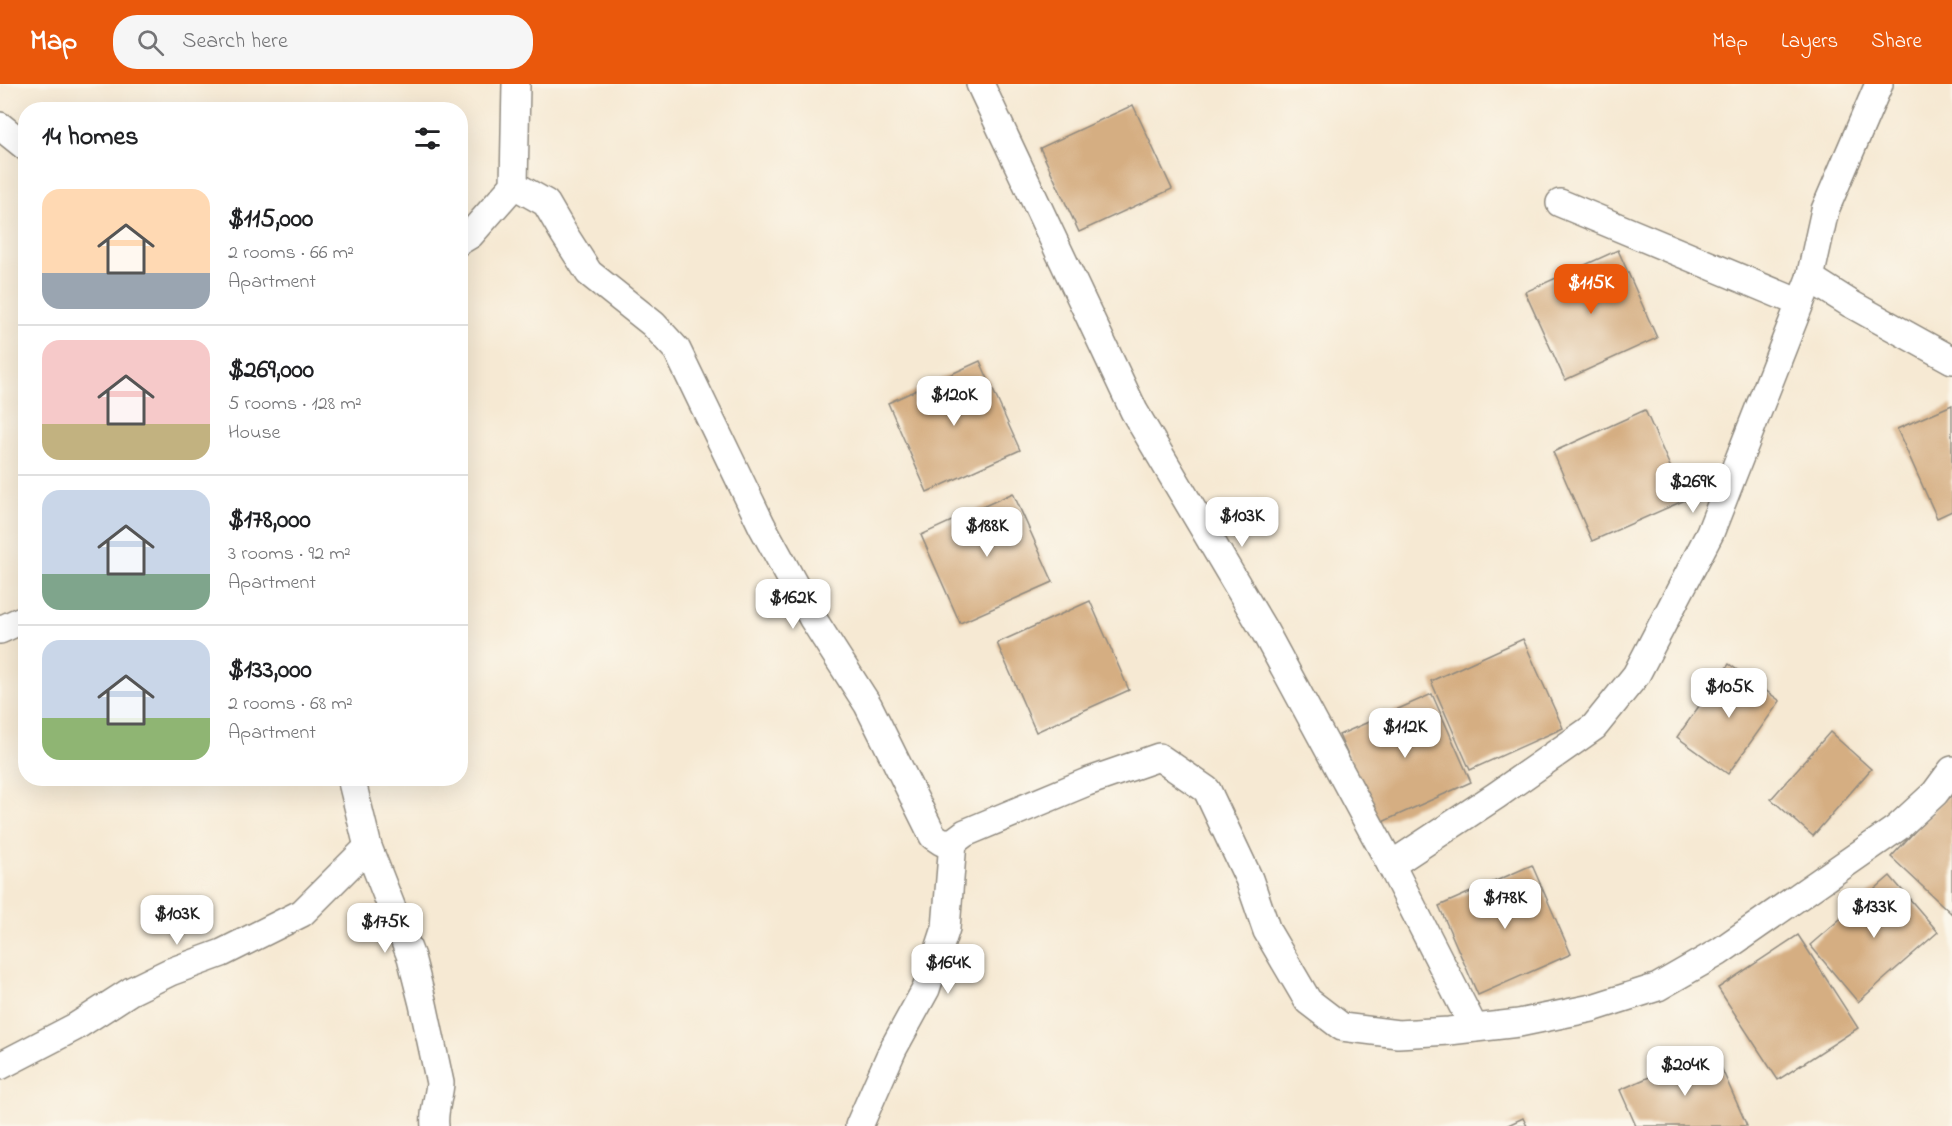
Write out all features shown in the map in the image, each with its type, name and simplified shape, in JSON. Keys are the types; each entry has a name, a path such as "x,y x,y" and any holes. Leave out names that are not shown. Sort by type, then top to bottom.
{"street":[{"path":"468,237 514,185 516,84"},
{"path":"980,84 1134,411 1266,632 1391,865 1474,1028"},
{"path":"1391,865 1594,727 1636,675 1710,533 1810,278 1825,210 1879,84"},
{"path":"0,126 18,141"},
{"path":"514,185 546,203 589,273 653,324 676,350 762,526 813,619 868,705 933,836 942,842 953,842 965,833 1087,782 1160,757 1208,790 1249,879 1267,931 1308,1001 1342,1026 1398,1034 1519,1023 1592,1008 1658,987 1719,952 1897,828 1935,793 1952,770"},
{"path":"1560,203 1800,303"},
{"path":"1810,278 1851,304 1952,360"},
{"path":"0,630 18,622"},
{"path":"353,786 368,847 411,957 423,1004 440,1083 440,1095 434,1116 435,1126"},
{"path":"859,1126 893,1049 926,989 946,928 953,842"},
{"path":"0,1066 75,1027 131,991 170,972 222,953 302,913 368,847"}],"building":[{"path":"1133,105 1172,189 1079,232 1040,148"},
{"path":"1618,250 1657,338 1565,380 1525,292"},
{"path":"980,361 1020,450 927,492 888,403"},
{"path":"1952,405 1952,511 1937,518 1897,429"},
{"path":"1645,410 1685,500 1592,541 1553,452"},
{"path":"1013,493 1053,582 960,623 921,535"},
{"path":"1090,601 1129,690 1036,732 997,643"},
{"path":"1523,639 1563,728 1470,770 1431,681"},
{"path":"1729,664 1780,701 1728,774 1677,737"},
{"path":"1432,694 1471,782 1378,824 1339,735"},
{"path":"1830,732 1871,769 1813,836 1771,799"},
{"path":"1950,793 1952,795 1952,914 1891,857"},
{"path":"1532,865 1571,954 1478,995 1439,906"},
{"path":"1890,876 1938,932 1858,1002 1810,945"},
{"path":"1798,935 1858,1028 1778,1080 1718,988"},
{"path":"1713,1049 1747,1126 1636,1126 1620,1090"},
{"path":"1523,1118 1527,1126 1506,1126"}]}
